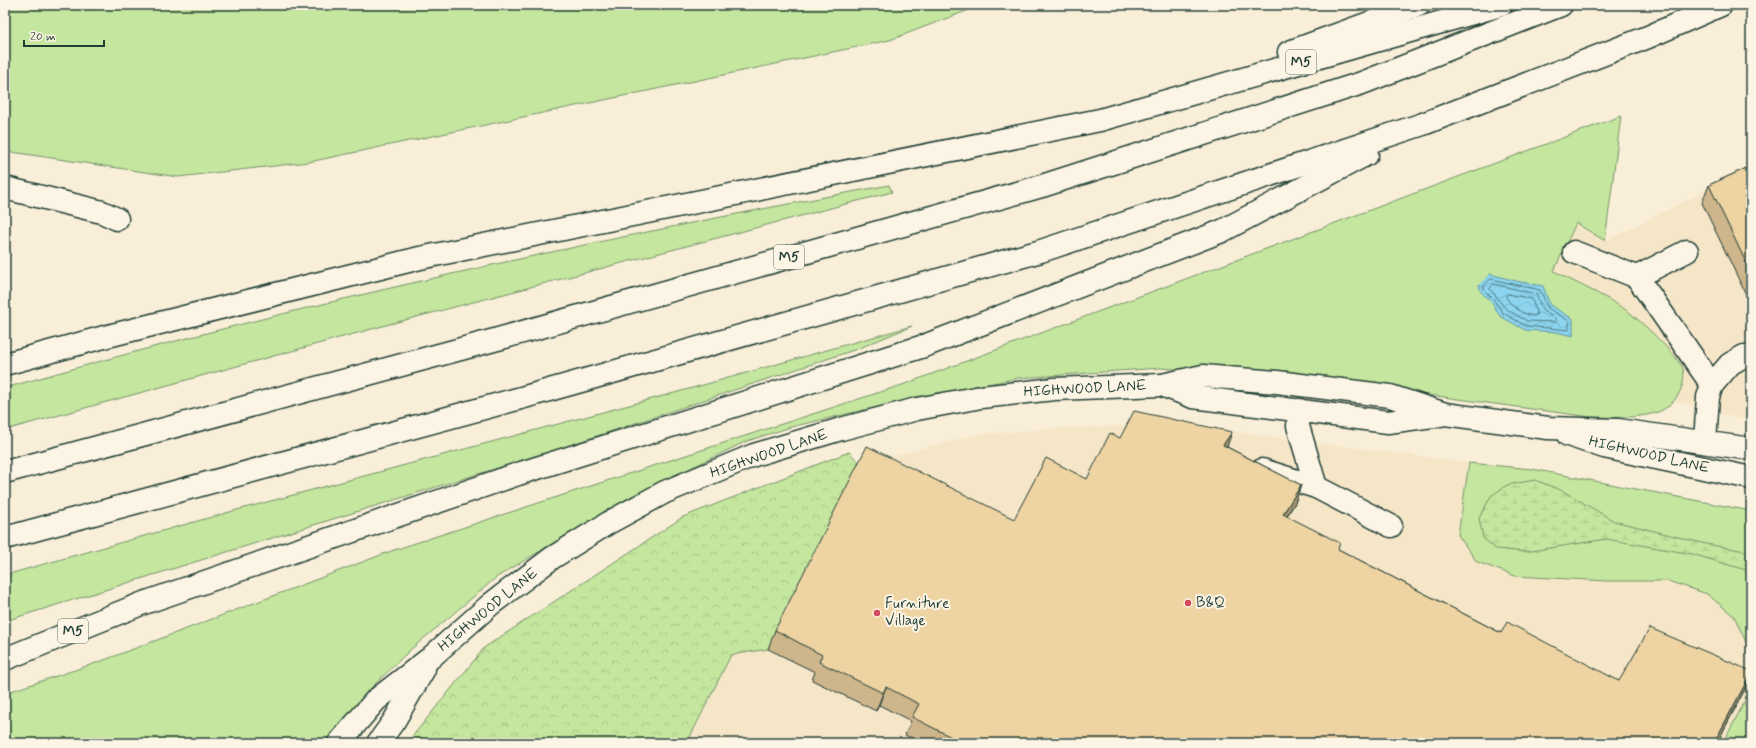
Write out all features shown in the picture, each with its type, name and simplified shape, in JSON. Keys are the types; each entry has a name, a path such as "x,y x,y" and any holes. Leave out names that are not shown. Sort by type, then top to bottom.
{"main road":[{"name":"M5","path":"1100,120 1419,5"},
{"name":"M5","path":"5,364 104,337 420,258 1100,120 1501,5"},
{"name":"M5","path":"5,472 498,340 1042,186 1362,83 1561,5"},
{"name":"M5","path":"5,538 521,398 1041,251 1423,124 1648,37 1721,5"},
{"name":"M5","path":"5,659 141,604 518,474 924,346 1222,231 1423,124"},
{"path":"5,188 102,212 117,219"},
{"path":"1637,277 1687,251"},
{"path":"1574,252 1637,277 1712,385"},
{"path":"1705,441 1708,397 1712,385 1730,364 1744,356 1751,356"},
{"name":"HIGHWOOD LANE","path":"339,743 376,700 429,659 491,604 552,558 610,522 665,492 754,455 841,429 917,410 981,397 1054,388 1162,385 1203,376 1277,382 1390,396 1445,414 1548,428 1618,430 1705,441 1751,449"},
{"name":"HIGHWOOD LANE","path":"1162,385 1193,397 1388,422 1445,414"},
{"path":"1299,410 1298,426 1316,487"},
{"name":"HIGHWOOD LANE","path":"1548,428 1604,447 1751,478"},
{"path":"1245,465 1316,487 1391,526"},
{"name":"HIGHWOOD LANE","path":"378,743 394,721 429,659"}],"shaded area":[{"path":"1751,168 1751,422 1674,401 1683,386 1553,271 1576,223 1605,241"},
{"path":"1179,424 1469,463 1458,535 1515,576 1607,581 1668,581 1707,594 1734,616 1751,653 1751,674 1747,697 1723,743 687,743 731,655 768,648 861,464 979,434 1061,428"}],"green space":[{"path":"5,5 982,5 890,40 309,162 178,177 5,151"},
{"path":"1621,116 1605,241 1576,223 1554,271 1609,299 1626,310 1658,338 1680,364 1683,369 1684,376 1681,390 1668,407 1655,413 1631,417 1591,417 1288,376 1160,368 1019,378 911,399 791,427 747,441 628,498 497,577 410,650 368,691 325,743 5,743 5,693 99,662 394,550 905,384"},
{"path":"889,185 892,192 390,324 5,430 5,388 114,357 334,301 555,251"},
{"path":"912,326 857,349 552,451 5,621 5,575 226,513 689,389"},
{"path":"849,452 861,464 768,649 731,655 687,743 407,743 485,647 683,517"},
{"path":"1469,463 1532,469 1751,511 1751,653 1734,616 1707,594 1668,581 1607,581 1515,576 1477,562 1458,535"},
{"path":"1535,480 1563,491 1614,521 1706,544 1751,552 1751,573 1746,570 1692,554 1606,539 1525,552 1496,549 1483,538 1479,518 1491,496 1507,485"},
{"path":"1751,674 1751,743 1723,743 1747,697"}],"water":[{"path":"1490,274 1543,286 1550,305 1573,319 1573,336 1556,332 1525,330 1500,316 1491,302 1481,292 1479,285"}],"building":[{"path":"1751,166 1751,273 1709,185"},
{"name":"B&Q","path":"1134,411 1232,432 1223,445 1301,485 1283,514 1340,543 1338,549 1501,633 1507,622 1619,681 1650,628 1751,671 1751,673 1714,743 963,743 912,717 919,704 886,687 883,693 819,662 822,655 775,630 867,446 1014,519 1046,458 1087,479 1110,433 1120,438"}],"place":[{"name":"B&Q","path":"1188,603"},
{"name":"Furniture Village","path":"877,613"}]}
